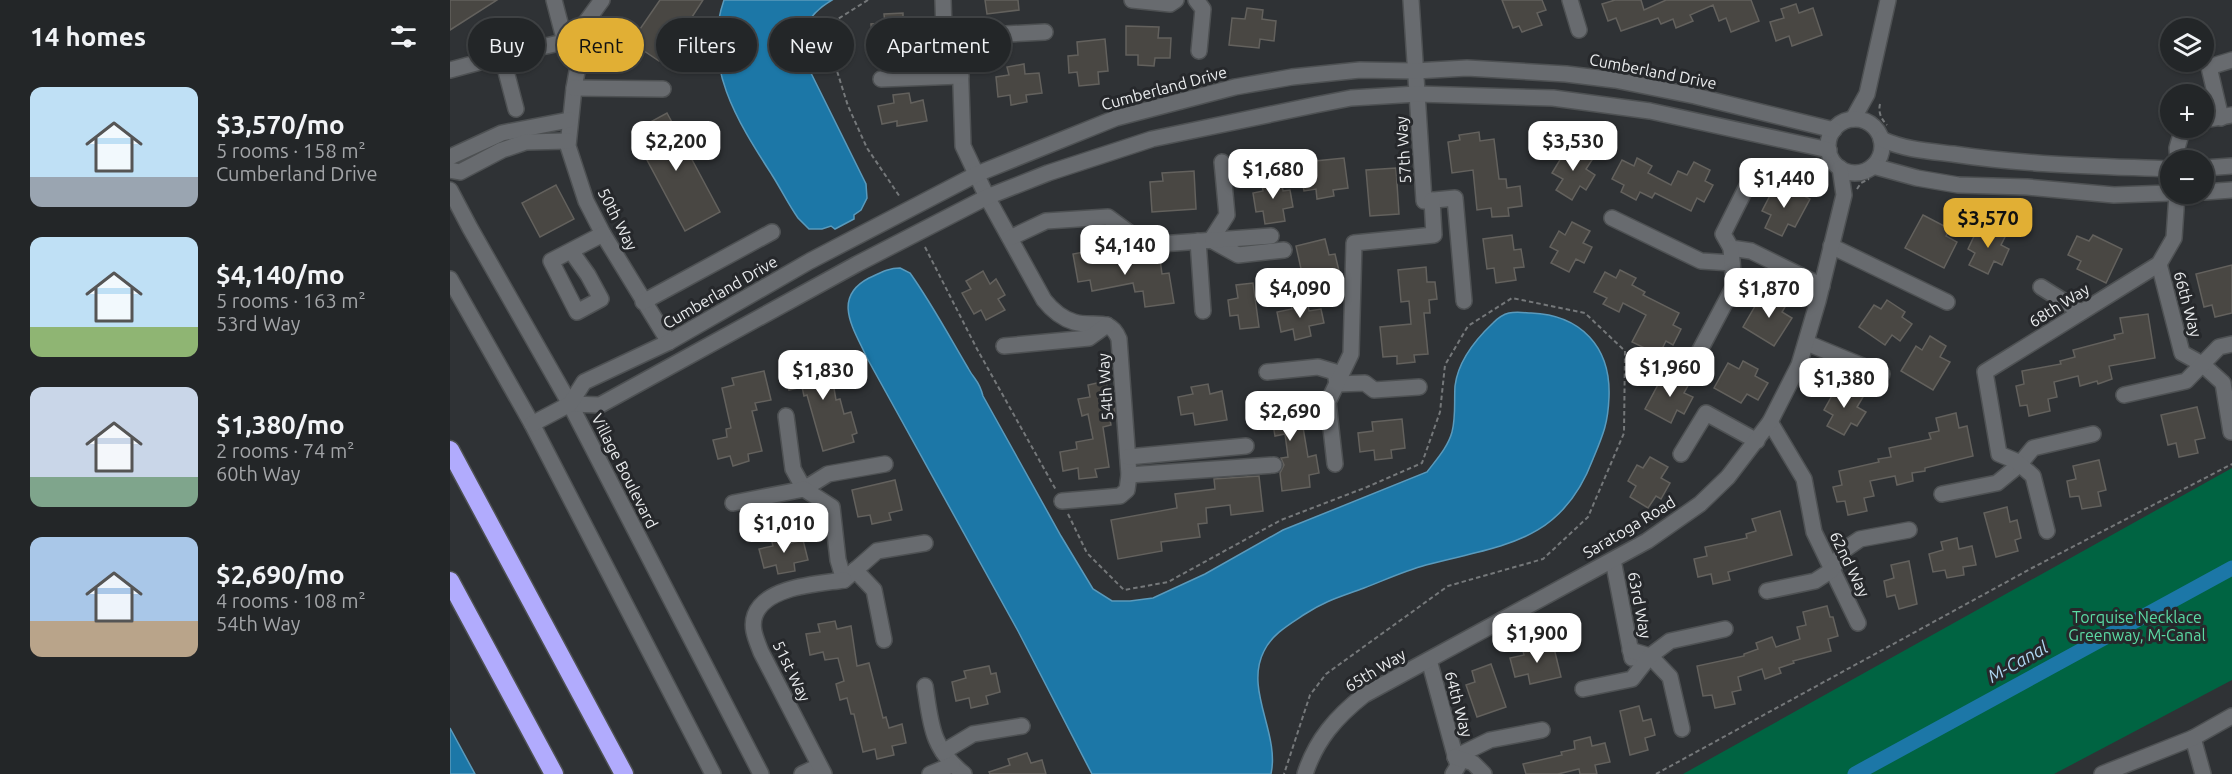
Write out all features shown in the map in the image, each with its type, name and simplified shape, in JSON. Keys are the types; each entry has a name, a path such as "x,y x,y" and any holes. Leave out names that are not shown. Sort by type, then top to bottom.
{"highway":[{"path":"450,450 624,774"},
{"path":"450,581 554,774"}],"street":[{"path":"554,0 559,18"},
{"name":"50th Way","path":"589,18 602,0"},
{"path":"943,0 944,18"},
{"path":"1132,0 1170,4 1176,0"},
{"path":"1196,0 1203,9 1199,51"},
{"name":"57th Way","path":"1411,0 1424,201 1455,198 1464,301"},
{"path":"1570,0 1579,30"},
{"path":"1853,119 1867,94 1888,0"},
{"path":"1011,34 1045,32"},
{"path":"2226,116 2209,67 2232,60"},
{"path":"450,70 468,65"},
{"name":"Cumberland Drive","path":"570,404 584,382 669,342 810,261 982,185 1116,118 1235,87 1292,77 1360,70 1415,71 1467,68 1566,74 1615,80 1695,96 1834,130"},
{"path":"506,72 516,109"},
{"name":"50th Way","path":"577,72 569,120 568,146 586,201 643,302 669,342"},
{"path":"961,72 963,147 1044,300 1050,308 1067,320 1107,325"},
{"path":"881,79 961,76"},
{"path":"574,88 663,89"},
{"name":"Cumberland Drive","path":"532,424 570,404 600,405 857,264 982,185 1047,173 1152,139 1333,101 1417,94 1552,98 1650,111 1829,150"},
{"path":"1867,94 1878,132 1881,153 1868,169"},
{"path":"2160,169 2041,164 1901,148 1860,119 1853,119 1839,125 1830,136 1831,158 1840,168 1850,172 1868,169 1958,185 2027,187 2114,195 2160,193"},
{"path":"450,158 502,133 569,120"},
{"path":"450,170 460,172 502,150 526,142 568,141"},
{"path":"1203,311 1205,240 1227,215 1222,162"},
{"path":"2214,167 2232,166"},
{"name":"Saratoga Road","path":"1429,660 1669,528 1700,504 1728,477 1757,441 1783,400 1807,343 1844,195 1840,168"},
{"name":"Saratoga Road","path":"1844,195 1868,169"},
{"path":"1691,368 1734,286 1731,255 1723,234 1750,180"},
{"name":"Village Boulevard","path":"450,189 570,404 761,774"},
{"path":"2214,191 2232,190"},
{"path":"1335,464 1328,402 1351,354 1354,243 1434,235 1432,200"},
{"name":"68th Way","path":"2019,465 2000,454 1985,372 2159,264 2174,238 2176,204"},
{"path":"1010,238 1046,220 1108,218 1146,245 1271,236"},
{"path":"1612,218 1701,261 1751,251 1822,285"},
{"path":"643,302 772,232"},
{"path":"571,251 603,234"},
{"path":"1205,240 1238,255 1284,250"},
{"path":"1831,246 1947,302"},
{"name":"66th Way","path":"2159,264 2182,353 2202,364"},
{"path":"450,279 532,424 713,774"},
{"path":"2041,287 2081,312"},
{"path":"1004,346 1089,338 1107,325"},
{"name":"54th Way","path":"1107,325 1115,330 1119,339 1129,476"},
{"path":"1807,343 1882,374"},
{"path":"2124,395 2186,381 2219,346 2232,344"},
{"path":"2202,364 2223,382 2231,432"},
{"path":"1267,372 1318,367 1335,372 1337,384"},
{"path":"1337,384 1365,383 1374,390 1419,387"},
{"path":"1682,454 1706,413 1757,441"},
{"path":"786,416 793,469 804,489 832,507 838,560 850,575 874,590 884,640"},
{"name":"62nd Way","path":"1770,422 1804,479 1814,532 1858,623"},
{"path":"1942,494 1997,483 2019,465 2033,448 2093,434"},
{"path":"1128,457 1246,446"},
{"path":"734,504 804,489 828,474 885,464"},
{"path":"1062,501 1120,496 1127,490 1129,476 1274,465"},
{"path":"2019,465 2034,476 2047,531"},
{"path":"1767,591 1815,581 1833,570 1844,550 1860,539 1910,530"},
{"path":"850,575 877,551 925,543"},
{"name":"63rd Way","path":"1612,560 1631,654 1650,656"},
{"name":"51st Way","path":"802,774 821,770 761,652 754,632 754,616 760,607 780,592 850,575"},
{"path":"1582,689 1632,680 1650,656 1670,641 1725,629"},
{"path":"1650,656 1670,677 1682,729"},
{"name":"64th Way","path":"1429,660 1455,757"},
{"name":"65th Way","path":"1305,774 1319,741 1347,708 1364,695 1429,660"},
{"path":"925,686 932,733 953,764"},
{"path":"2102,774 2193,738 2232,716"},
{"path":"930,774 953,764 973,734 1022,726"},
{"path":"1455,757 1490,740 1542,730"},
{"path":"2193,738 2203,774"},
{"path":"1453,774 1458,766 1455,757"},
{"path":"1455,757 1473,763 1484,774"}],"path":[{"path":"868,0 830,24 823,49 837,71 848,106 867,148 900,196"},
{"path":"924,246 976,349 1062,501 1087,553 1124,590 1168,582 1281,520 1422,463 1440,412 1445,365 1468,326 1512,298 1586,312 1625,351 1624,433 1588,517 1542,559 1448,586 1326,674 1310,695 1284,774"},
{"path":"1656,774 2032,568 2232,464"}],"green space":[{"name":"Torquise Necklace Greenway, M-Canal","path":"2232,468 2232,680 2054,774 1683,774"}],"water":[{"path":"724,0 832,0 811,18 769,18 769,72 810,72 866,184 867,198 861,210 854,215 854,219 835,229 831,226 809,229 794,213 736,113 721,72 757,72 757,18 720,18"},
{"path":"900,268 910,273 940,320 1093,589 1112,601 1153,598 1205,574 1283,530 1427,472 1445,448 1452,432 1455,386 1464,360 1486,330 1506,314 1520,312 1549,315 1565,320 1590,337 1605,363 1609,397 1606,422 1597,451 1580,487 1564,509 1546,525 1503,545 1418,567 1334,599 1305,614 1272,639 1264,651 1259,666 1258,681 1271,743 1271,774 1092,774 1018,631 867,358 852,325 848,304 857,286 880,273"},
{"path":"450,728 475,774 450,774"}],"building":[{"path":"450,0 497,0 468,18 450,30"},
{"path":"660,0 703,0 691,18 656,18 656,59 644,51 644,23"},
{"path":"985,0 1018,0 1019,10 987,14"},
{"path":"1502,0 1542,0 1546,10 1537,13 1542,25 1522,32 1519,26 1513,28"},
{"path":"1615,0 1641,0 1644,10 1666,0 1751,0 1759,21 1731,32 1726,18 1719,21 1713,5 1690,15 1693,21 1676,28 1673,19 1661,24 1658,18 1621,31 1616,18 1608,21 1602,4"},
{"path":"1796,4 1799,13 1813,8 1822,35 1792,46 1789,36 1776,41 1770,22 1784,18 1781,9"},
{"path":"1247,8 1263,10 1262,19 1276,21 1274,41 1260,39 1259,48 1229,45 1232,18 1245,19"},
{"path":"903,13 903,18 884,18 884,14"},
{"path":"1126,26 1159,27 1158,38 1171,38 1170,58 1155,58 1154,66 1138,65 1138,55 1126,55"},
{"path":"1105,39 1108,71 1098,72 1099,84 1079,86 1077,72 1069,73 1068,56 1078,55 1077,42"},
{"path":"1024,64 1025,74 1039,73 1042,93 1026,95 1027,102 1011,105 1010,95 998,97 996,77 1009,75 1011,66"},
{"path":"909,93 911,103 923,100 927,121 897,126 897,121 882,124 878,106 894,103 893,95"},
{"path":"667,113 720,212 685,231 632,132"},
{"path":"1479,132 1480,141 1494,139 1499,179 1506,179 1507,188 1520,186 1522,206 1508,208 1509,216 1492,217 1491,208 1477,210 1473,170 1452,173 1448,142 1460,140 1459,135"},
{"path":"1569,145 1592,160 1586,169 1595,175 1586,190 1580,186 1572,200 1556,190 1563,179 1552,173"},
{"path":"1344,158 1348,188 1333,190 1334,196 1317,199 1316,189 1304,191 1301,172 1316,169 1315,161"},
{"path":"1637,158 1652,166 1648,173 1671,185 1678,171 1687,175 1694,162 1710,170 1705,181 1713,185 1704,202 1697,198 1691,211 1655,193 1652,198 1640,192 1636,200 1621,192 1624,185 1612,179 1622,160 1634,166"},
{"path":"1396,168 1399,214 1370,216 1366,170"},
{"path":"1194,171 1196,209 1152,212 1150,182 1163,181 1162,173"},
{"path":"1280,176 1283,191 1290,190 1293,207 1283,209 1285,221 1265,224 1263,211 1256,212 1253,193 1263,191 1261,179"},
{"path":"1777,182 1810,199 1795,227 1788,224 1782,236 1765,228 1771,215 1762,211"},
{"path":"556,185 574,219 540,237 522,203"},
{"path":"1923,215 1950,229 1946,236 1957,242 1944,268 1905,248"},
{"path":"1572,222 1590,231 1583,243 1592,247 1584,263 1576,259 1569,272 1551,263 1558,251 1550,247 1559,231 1565,235"},
{"path":"1988,224 2007,233 2001,245 2009,249 2002,265 1994,261 1988,274 1969,265 1975,253 1968,249 1976,232 1983,236"},
{"path":"1512,235 1514,250 1521,249 1524,267 1514,268 1516,280 1496,283 1494,268 1487,269 1483,239"},
{"path":"2093,235 2122,249 2106,283 2077,269 2081,261 2068,255 2077,236 2089,241"},
{"path":"1325,239 1329,255 1335,254 1339,271 1329,273 1331,284 1310,289 1307,278 1303,278 1296,246"},
{"path":"1104,248 1107,260 1119,258 1120,264 1160,259 1162,274 1169,273 1174,303 1145,307 1143,291 1135,292 1133,283 1092,291 1090,280 1078,282 1073,254"},
{"path":"2232,265 2232,313 2215,317 2212,305 2204,307 2196,274"},
{"path":"1426,267 1427,282 1435,282 1437,299 1429,300 1430,313 1424,313 1428,354 1414,355 1415,362 1397,364 1397,356 1383,357 1380,327 1411,324 1409,301 1401,302 1398,270"},
{"path":"1620,270 1636,278 1632,285 1645,292 1643,295 1679,313 1673,325 1681,329 1673,345 1666,341 1659,355 1632,342 1646,315 1623,303 1619,312 1603,304 1607,298 1594,292 1605,272 1616,278"},
{"path":"983,271 990,284 996,279 1005,295 998,299 1005,310 986,320 981,310 974,314 962,293 971,289 966,281"},
{"path":"1253,283 1259,327 1240,329 1238,315 1230,316 1228,300 1238,298 1236,285"},
{"path":"1771,291 1788,302 1782,312 1792,318 1774,346 1743,327 1758,301 1763,304"},
{"path":"1307,300 1309,311 1321,309 1324,323 1309,326 1311,336 1295,340 1293,329 1281,332 1277,312 1292,309 1291,303"},
{"path":"1887,300 1905,312 1902,317 1912,324 1900,341 1892,335 1885,345 1859,327 1874,305 1881,309"},
{"path":"2148,314 2155,358 2109,366 2112,379 2098,384 2097,381 2080,386 2078,376 2054,382 2057,397 2048,399 2050,411 2029,416 2027,405 2020,406 2016,386 2024,384 2022,371 2061,364 2060,361 2075,357 2073,350 2115,339 2114,335 2123,333 2120,318"},
{"path":"1930,336 1946,346 1940,357 1950,362 1933,390 1901,371 1916,346 1922,350"},
{"path":"828,354 836,400 840,399 844,414 851,412 857,433 852,435 854,442 823,451 807,395 804,396 802,387 789,390 785,370 799,368 798,359"},
{"path":"1743,361 1758,369 1755,376 1768,383 1758,400 1747,394 1741,403 1714,388 1728,363 1739,369"},
{"path":"764,371 771,400 755,403 757,410 752,411 762,451 748,454 749,461 733,466 730,456 718,459 713,440 727,437 726,429 731,428 722,388 734,385 732,378"},
{"path":"1672,373 1690,382 1684,393 1693,397 1684,414 1677,410 1671,423 1645,409 1660,381 1666,384"},
{"path":"1106,381 1109,396 1113,395 1115,414 1109,415 1111,425 1103,427 1109,467 1095,469 1097,477 1079,479 1078,468 1063,471 1060,452 1077,449 1076,442 1093,439 1088,414 1082,416 1078,399 1090,397 1088,385"},
{"path":"1839,383 1863,397 1857,407 1866,412 1857,426 1851,423 1844,435 1827,426 1833,415 1824,410"},
{"path":"1208,384 1210,394 1222,391 1227,420 1195,425 1193,413 1181,415 1178,397 1193,394 1191,387"},
{"path":"1284,395 1286,405 1299,403 1308,457 1316,455 1319,473 1309,475 1310,487 1282,491 1280,473 1284,465 1281,458 1288,457 1285,434 1275,436 1273,424 1258,426 1255,408 1269,406 1268,398"},
{"path":"2197,407 2205,438 2195,440 2198,453 2179,457 2176,443 2168,445 2161,415"},
{"path":"1956,413 1959,428 1967,426 1973,456 1925,468 1925,471 1912,473 1913,481 1897,485 1895,476 1870,481 1874,496 1864,498 1867,511 1848,515 1845,501 1837,502 1833,487 1842,485 1839,471 1891,457 1889,448 1931,439 1929,433 1939,431 1936,418"},
{"path":"1402,419 1405,448 1391,450 1392,458 1375,460 1374,450 1360,452 1358,433 1373,431 1372,422"},
{"path":"1650,457 1668,467 1661,478 1670,483 1661,499 1656,496 1648,508 1630,497 1636,486 1628,481 1637,465 1643,468"},
{"path":"2099,460 2106,490 2098,492 2101,506 2082,509 2079,496 2070,497 2067,481 2076,479 2073,466"},
{"path":"1259,476 1263,511 1231,515 1230,505 1206,508 1207,523 1198,524 1200,537 1161,542 1162,551 1118,559 1111,520 1177,508 1175,494 1215,489 1214,479"},
{"path":"895,480 902,510 889,513 891,520 872,524 870,515 858,517 852,490"},
{"path":"2007,507 2010,522 2017,520 2021,538 2015,540 2018,551 1996,557 1984,513"},
{"path":"1780,511 1792,555 1728,572 1730,580 1713,584 1711,574 1698,577 1694,559 1707,556 1705,547 1747,538 1746,534 1756,531 1752,519"},
{"path":"788,534 791,543 803,540 808,560 794,563 795,571 778,574 776,565 764,568 759,549 773,546 771,538"},
{"path":"1957,538 1959,549 1972,546 1976,565 1963,567 1964,575 1947,578 1945,570 1933,572 1929,554 1943,550 1941,542"},
{"path":"1909,561 1917,604 1899,609 1895,595 1887,597 1884,581 1894,578 1891,565"},
{"path":"1827,606 1830,617 1833,617 1838,636 1828,639 1831,651 1793,661 1794,663 1779,668 1781,673 1765,679 1762,669 1738,677 1741,690 1732,692 1735,704 1715,708 1712,695 1703,696 1697,666 1744,656 1758,649 1756,643 1772,637 1776,647 1800,639 1797,627 1806,625 1803,612"},
{"path":"835,621 837,629 851,626 857,666 869,663 883,718 886,717 889,728 902,724 906,743 892,746 894,755 877,759 875,749 863,752 854,714 851,714 847,698 840,700 836,684 844,681 838,658 825,660 823,652 810,655 806,634 820,632 818,624"},
{"path":"1540,643 1542,651 1554,648 1561,677 1530,684 1528,674 1515,677 1510,658 1524,655 1522,647"},
{"path":"1491,664 1506,707 1477,717 1466,685 1475,682 1472,671"},
{"path":"989,666 991,674 996,673 1000,692 986,696 988,704 971,708 969,698 956,701 952,682 966,678 964,671"},
{"path":"1639,706 1643,721 1651,719 1655,735 1645,738 1648,750 1630,755 1620,711"},
{"path":"1590,737 1592,746 1605,743 1610,762 1595,765 1597,774 1580,774 1579,769 1558,774 1526,774 1523,764 1562,755 1561,752 1575,749 1574,741"},
{"path":"1027,753 1031,763 1042,760 1046,774 990,774 989,772 1010,765 1008,759"}],"waterway":[{"name":"M-Canal","path":"1855,774 2232,568"}]}
